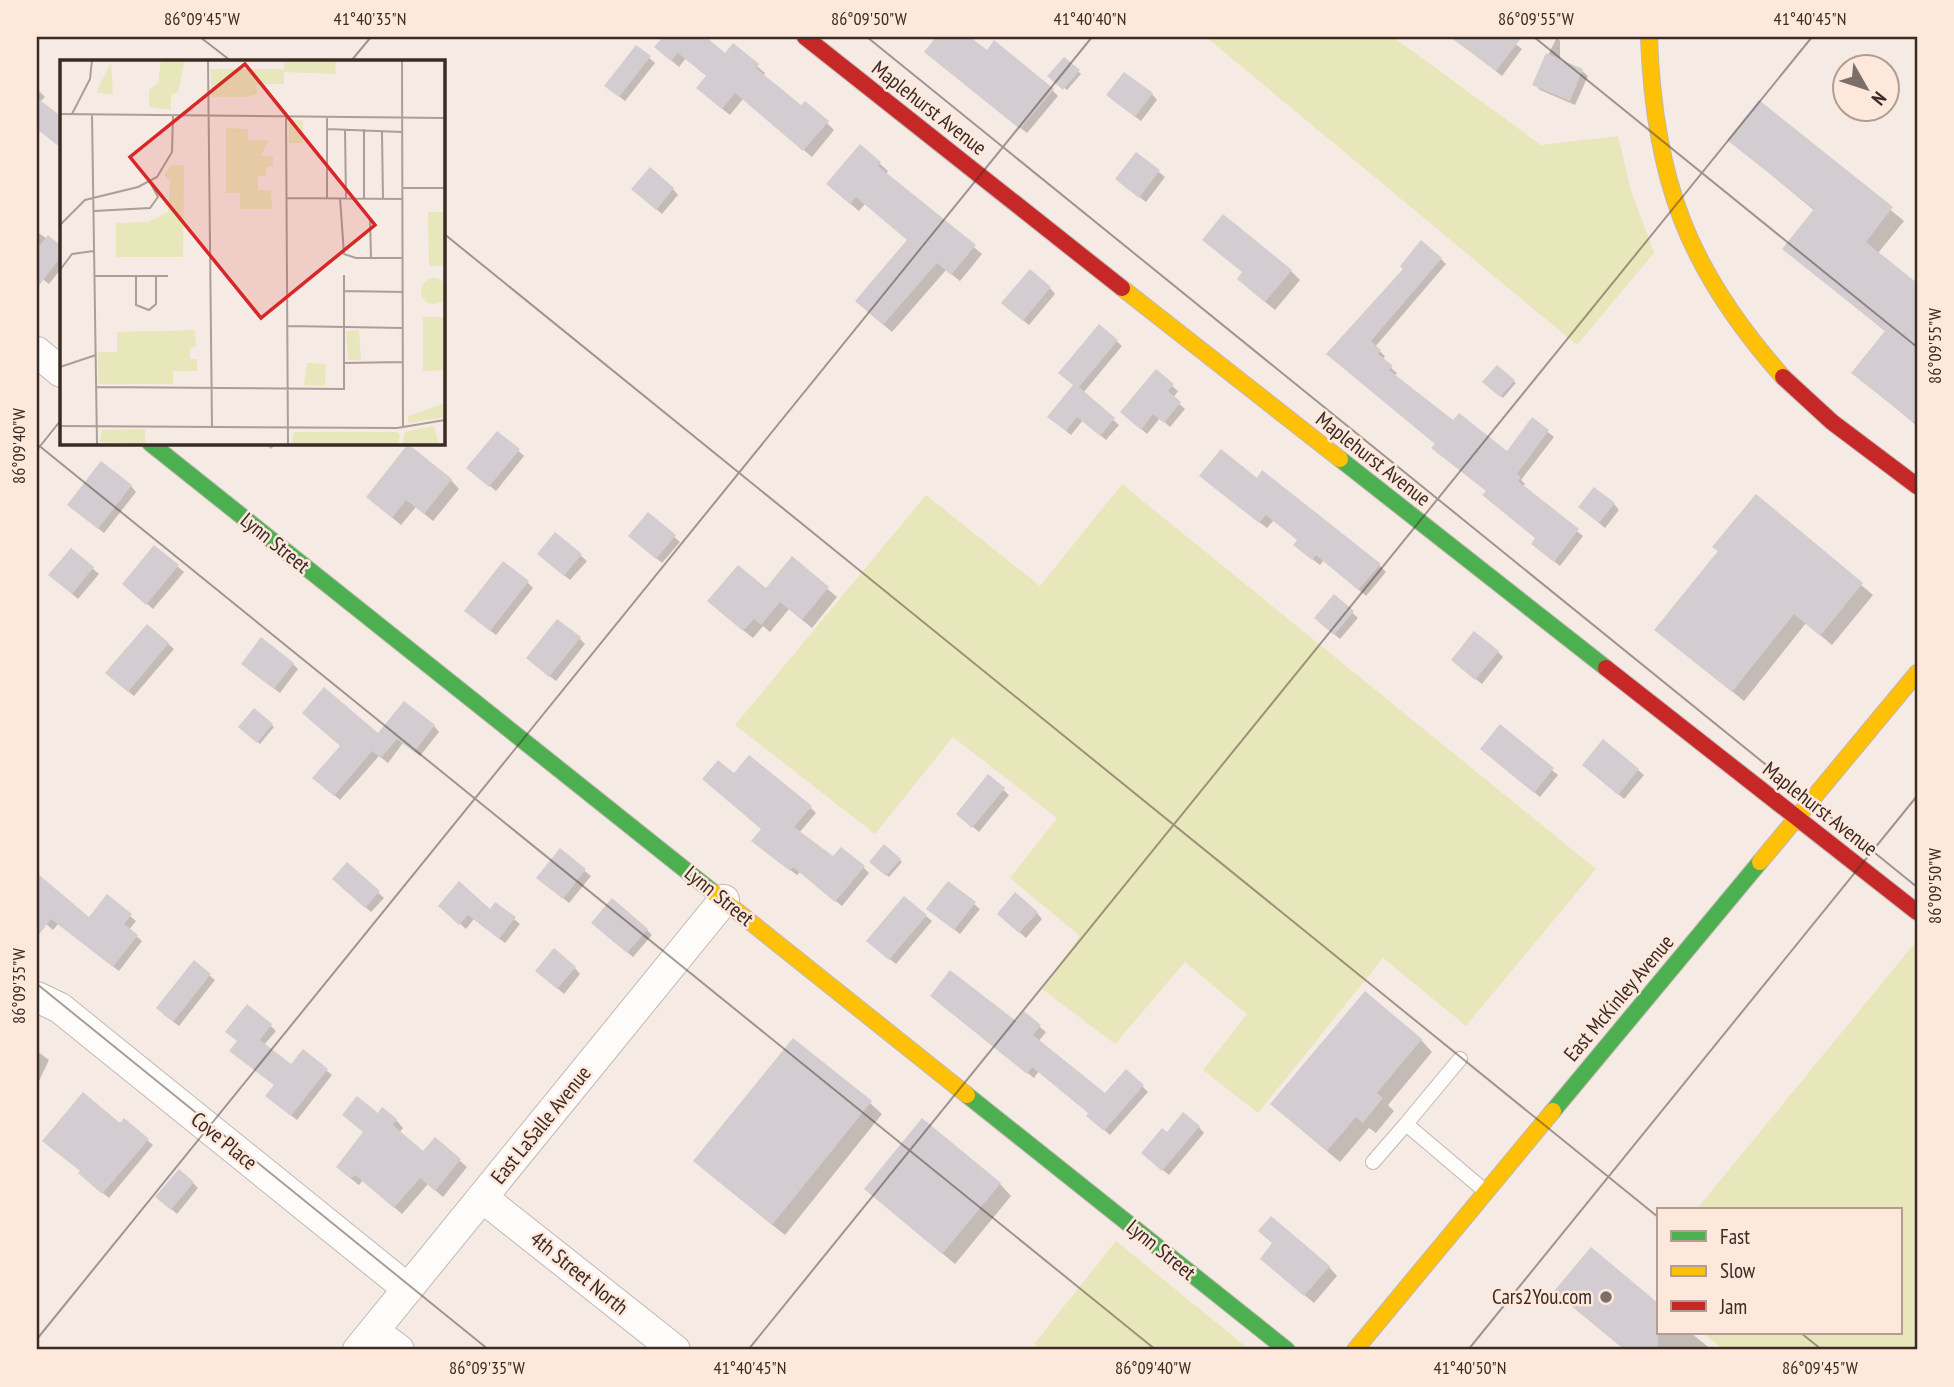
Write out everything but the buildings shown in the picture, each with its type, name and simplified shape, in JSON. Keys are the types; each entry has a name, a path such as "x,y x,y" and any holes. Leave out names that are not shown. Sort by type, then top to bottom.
{"street":[{"name":"Maplehurst Avenue","path":"805,37 1917,912"},
{"path":"1650,37 1649,77 1656,136 1671,195 1685,232 1712,286 1746,336 1786,380 1815,407 1917,486"},
{"path":"37,352 60,371"},
{"name":"Lynn Street","path":"151,444 1287,1350"},
{"name":"East McKinley Avenue","path":"1355,1350 1917,673"},
{"name":"East LaSalle Avenue","path":"366,1340 724,900"},
{"name":"Cove Place","path":"37,997 60,1008 408,1289"},
{"name":"4th Street North","path":"482,1198 675,1350"},
{"path":"366,1340 399,1350"}],"lane":[{"path":"1373,1162 1460,1059"},
{"path":"1406,1124 1486,1192"}],"green space":[{"path":"1206,37 1393,37 1541,145 1618,136 1631,190 1654,253 1577,345"},
{"path":"1122,484 1596,869 1466,1026 1383,958 1258,1113 1203,1070 1247,1014 1185,962 1115,1044 1042,989 1080,936 1010,878 1057,818 953,737 875,834 735,725 926,495 1040,586"},
{"path":"1914,944 1917,947 1917,1350 1724,1350 1704,1334 1902,1334 1902,1208 1698,1208"},
{"path":"1116,1241 1250,1350 1041,1350 1034,1344"}],"traffic: fast":[{"path":"151,444 713,892"},
{"path":"1340,459 1606,668"},
{"path":"1553,1111 1760,862"},
{"path":"967,1095 1287,1350"}],"traffic: slow":[{"path":"1649,37 1652,88 1659,135 1682,220 1700,260 1723,299 1750,338 1783,377"},
{"path":"1122,288 1340,459"},
{"path":"1760,862 1917,673"},
{"path":"713,892 967,1095"},
{"path":"1355,1350 1553,1111"}],"traffic: jam":[{"path":"805,37 1122,288"},
{"path":"1783,377 1832,422 1917,486"},
{"path":"1606,668 1917,912"}],"place":[{"name":"Cars2You.com","path":"1606,1297"}]}
